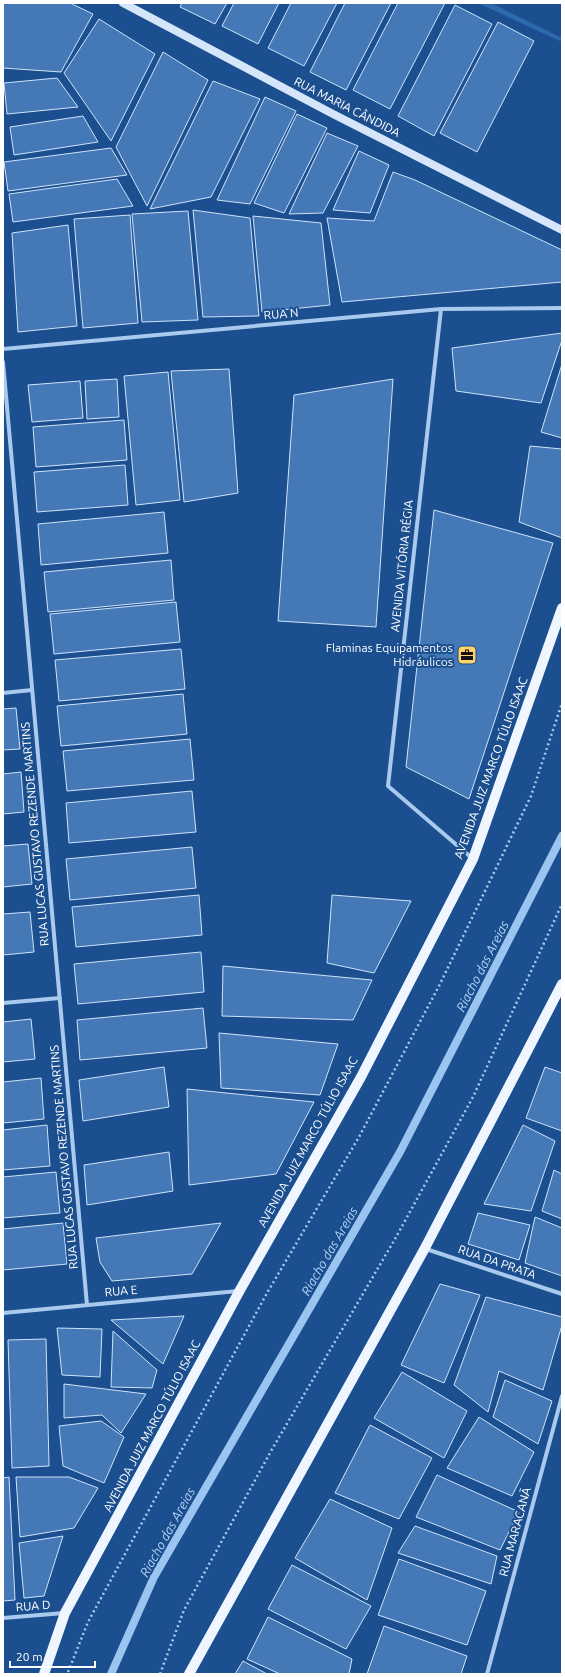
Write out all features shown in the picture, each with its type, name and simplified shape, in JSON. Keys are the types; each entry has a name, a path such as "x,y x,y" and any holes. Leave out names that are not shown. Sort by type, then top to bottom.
{"main road":[{"name":"AVENIDA JUIZ MARCO TÚLIO ISAAC","path":"44,1674 65,1613 240,1290 361,1077 473,859 562,608"},
{"path":"189,1674 425,1248 562,984"}],"street":[{"name":"RUA MARIA CÂNDIDA","path":"123,3 334,114 562,230"},
{"name":"RUA N","path":"3,349 441,309 562,308"},
{"name":"AVENIDA VITÓRIA RÉGIA","path":"441,309 388,786 473,859"},
{"name":"RUA LUCAS GUSTAVO REZENDE MARTINS","path":"3,362 87,1305"},
{"path":"3,693 32,690"},
{"path":"3,1004 60,998"},
{"name":"RUA DA PRATA","path":"425,1248 562,1294"},
{"name":"RUA E","path":"3,1313 240,1290"},
{"name":"RUA MARACANÃ","path":"487,1674 562,1396"},
{"name":"RUA D","path":"3,1618 65,1613"}],"path":[{"path":"67,1674 91,1615 267,1293 359,1137 440,984 531,796 562,703"},
{"path":"160,1674 184,1610 271,1451 395,1239 473,1097 562,904"}],"shaded area":[{"path":"478,3 491,3 562,38 562,42"}],"building":[{"path":"3,3 70,3 93,14 61,72 3,68"},
{"path":"182,3 227,3 215,24 180,7"},
{"path":"234,3 279,3 258,44 222,26"},
{"path":"291,3 337,3 304,66 268,48"},
{"path":"345,3 391,3 346,90 310,72"},
{"path":"398,3 445,3 390,109 353,90"},
{"path":"455,5 492,24 434,136 398,116"},
{"path":"99,19 155,54 111,141 64,73"},
{"path":"498,22 534,41 477,152 440,133"},
{"path":"163,52 208,80 147,206 116,147"},
{"path":"57,78 78,107 7,114 4,83"},
{"path":"213,81 260,99 211,197 150,209"},
{"path":"265,97 296,111 250,204 217,200"},
{"path":"297,114 327,128 284,213 254,203"},
{"path":"83,116 98,142 14,155 10,127"},
{"path":"327,133 358,146 323,213 289,214"},
{"path":"111,148 127,175 8,191 4,162"},
{"path":"359,151 389,165 370,213 333,210"},
{"path":"393,172 415,180 562,250 562,282 342,302 327,218 374,221"},
{"path":"117,179 133,206 13,222 9,194"},
{"path":"193,210 250,218 259,316 203,317"},
{"path":"188,211 198,320 142,322 132,214"},
{"path":"130,215 138,323 83,328 74,219"},
{"path":"253,216 321,223 330,305 262,312"},
{"path":"68,225 77,326 18,332 12,233"},
{"path":"562,333 562,340 541,403 456,391 452,348"},
{"path":"562,364 562,438 541,432"},
{"path":"229,369 238,493 184,502 171,371"},
{"path":"168,372 180,500 136,505 124,376"},
{"path":"117,379 119,417 87,419 85,381"},
{"path":"393,379 376,627 278,621 294,395"},
{"path":"80,381 83,418 32,422 28,385"},
{"path":"124,420 127,460 36,467 33,427"},
{"path":"530,446 562,449 562,538 519,522"},
{"path":"125,465 128,505 37,512 34,472"},
{"name":"Flaminas Equipamentos Hidráulicos","path":"434,510 553,543 469,799 406,767"},
{"path":"164,512 168,553 41,565 38,524"},
{"path":"171,560 174,600 48,612 44,572"},
{"path":"176,602 180,642 54,654 50,614"},
{"path":"181,649 185,689 59,701 55,660"},
{"path":"183,694 187,734 61,746 57,706"},
{"path":"16,708 20,749 3,750 3,709"},
{"path":"190,739 194,780 67,791 63,751"},
{"path":"21,772 24,812 3,814 3,774"},
{"path":"192,791 196,832 69,843 66,803"},
{"path":"28,844 32,884 3,887 3,846"},
{"path":"192,847 196,888 70,900 66,859"},
{"path":"199,895 202,935 76,947 72,907"},
{"path":"332,895 411,901 374,973 327,963"},
{"path":"30,912 34,952 3,955 3,914"},
{"path":"201,952 204,992 78,1004 74,964"},
{"path":"223,966 372,980 353,1020 222,1016"},
{"path":"203,1008 207,1048 80,1060 77,1020"},
{"path":"31,1019 35,1059 3,1062 3,1022"},
{"path":"219,1033 338,1044 320,1095 221,1088"},
{"path":"164,1067 169,1107 83,1121 79,1080"},
{"path":"545,1067 562,1073 562,1131 526,1118"},
{"path":"41,1078 44,1119 3,1123 3,1082"},
{"path":"187,1089 314,1102 276,1174 189,1185"},
{"path":"47,1125 50,1166 3,1170 3,1130"},
{"path":"523,1125 555,1141 531,1211 484,1204"},
{"path":"169,1152 173,1191 87,1205 84,1165"},
{"path":"554,1170 562,1174 562,1219 542,1211"},
{"path":"56,1172 60,1213 3,1218 3,1177"},
{"path":"478,1213 530,1225 519,1260 468,1244"},
{"path":"535,1217 562,1228 562,1276 525,1263"},
{"path":"63,1223 67,1264 3,1270 3,1229"},
{"path":"221,1223 192,1274 112,1281 100,1262 96,1238"},
{"path":"440,1284 480,1295 444,1383 401,1365"},
{"path":"486,1297 562,1317 562,1325 543,1390 499,1371 488,1412 454,1385"},
{"path":"184,1316 163,1364 111,1320"},
{"path":"57,1328 102,1329 100,1377 62,1375"},
{"path":"113,1331 157,1370 152,1388 111,1387"},
{"path":"46,1339 49,1466 12,1468 8,1340"},
{"path":"402,1372 467,1411 444,1458 374,1418"},
{"path":"505,1380 552,1401 538,1444 493,1417"},
{"path":"64,1384 146,1394 121,1433 102,1415 64,1418"},
{"path":"479,1417 534,1452 512,1496 447,1468"},
{"path":"101,1421 124,1437 104,1483 63,1466 59,1426"},
{"path":"370,1425 432,1458 399,1519 335,1493"},
{"path":"437,1475 519,1512 500,1550 416,1517"},
{"path":"9,1477 15,1600 3,1601 3,1478"},
{"path":"16,1477 69,1477 98,1488 74,1528 20,1537"},
{"path":"330,1499 392,1528 367,1600 295,1558"},
{"path":"415,1526 497,1556 491,1584 398,1553"},
{"path":"63,1536 44,1596 24,1598 19,1543"},
{"path":"399,1559 486,1591 467,1645 378,1615"},
{"path":"292,1565 371,1606 346,1649 268,1609"},
{"path":"268,1617 352,1659 349,1674 280,1674 247,1659"},
{"path":"384,1626 467,1656 461,1674 367,1674"},
{"path":"243,1661 267,1674 235,1674"}],"waterway":[{"name":"Riacho das Areias","path":"111,1674 154,1577 400,1152 562,836"}],"place":[{"name":"Flaminas Equipamentos Hidráulicos","path":"467,655"}]}
